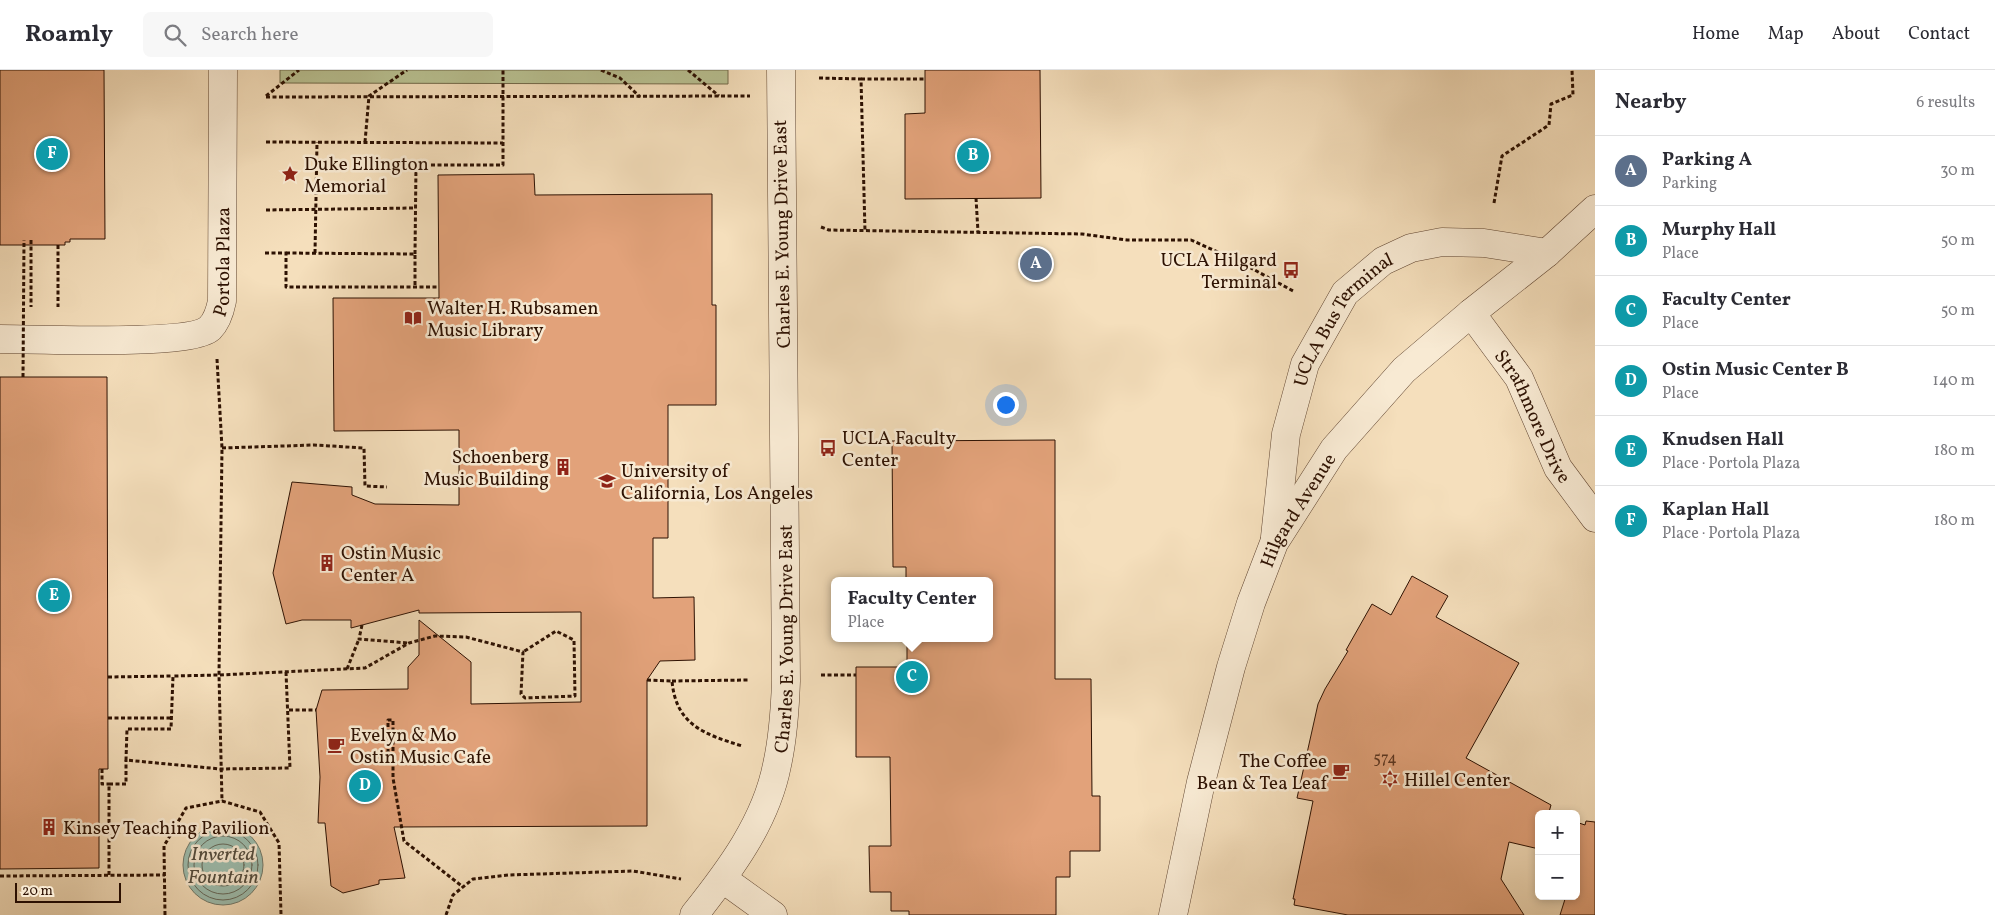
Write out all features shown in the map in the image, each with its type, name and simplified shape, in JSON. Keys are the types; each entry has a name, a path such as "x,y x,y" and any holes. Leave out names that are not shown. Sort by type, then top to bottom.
{"street":[{"name":"Portola Plaza","path":"0,339 144,339 193,335 209,329 218,317 222,301 223,70"},
{"name":"Charles E. Young Drive East","path":"709,896 750,836 766,800 777,766 784,717 786,681 781,70"},
{"name":"Hilgard Avenue","path":"1173,915 1201,782 1231,667 1251,602 1274,543 1334,449 1404,370 1471,313 1547,253 1595,210"},
{"name":"UCLA Bus Terminal","path":"1274,543 1286,434 1304,364 1345,293 1383,261 1411,248 1442,242 1484,243 1547,253"},
{"name":"Strathmore Drive","path":"1471,313 1519,378 1558,468 1595,518"},
{"path":"709,896 773,915"}],"path":[{"path":"300,70 266,97 745,96"},
{"path":"369,96 407,70"},
{"path":"415,287 416,165 503,165 503,70"},
{"path":"601,70 620,78 640,97"},
{"path":"688,70 720,97"},
{"path":"1494,203 1502,156 1549,125 1551,104 1573,95 1572,70"},
{"path":"819,78 925,79"},
{"path":"861,79 865,231"},
{"path":"365,142 369,96"},
{"path":"266,142 503,143"},
{"path":"315,253 317,142"},
{"path":"976,198 978,232"},
{"path":"266,210 416,208"},
{"path":"821,228 865,231 1082,234 1127,240 1191,240 1240,262 1295,292"},
{"path":"23,377 24,240"},
{"path":"31,240 32,315"},
{"path":"58,245 58,316"},
{"path":"265,254 415,254"},
{"path":"286,254 286,287 439,287"},
{"path":"209,329 219,369 222,448 219,675 222,801"},
{"path":"222,448 314,445 364,448 365,486 387,487"},
{"path":"347,669 359,639 362,625"},
{"path":"108,677 219,675 365,668 409,643 435,636 466,637 523,652 556,631 574,640 576,696 525,698 521,694 523,652"},
{"path":"359,639 409,643"},
{"path":"126,760 220,769 290,768 290,710 286,672"},
{"path":"821,675 856,675"},
{"path":"102,769 102,784 126,784 128,729 171,729 173,676"},
{"path":"647,680 749,680"},
{"path":"672,681 673,695 685,718 710,736 742,746"},
{"path":"290,710 316,710"},
{"path":"108,718 172,718"},
{"path":"382,760 388,760 388,720 393,720 393,778 404,842 463,887"},
{"path":"109,784 109,875"},
{"path":"165,915 164,846 186,808 222,801 260,812 279,843 281,915"},
{"path":"446,915 453,895 473,879 508,875 633,871 679,878 709,896"},
{"path":"0,876 165,875"}],"green space":[{"path":"280,70 728,70 728,84 280,83"}],"water":[{"name":"Inverted Fountain","path":"215,825 231,825 252,836 263,857 263,873 252,894 231,905 215,905 201,899 189,887 183,873 183,857 189,843 201,831"}],"building":[{"path":"0,70 104,70 105,239 70,239 70,242 65,242 65,245 0,245"},
{"path":"925,70 1040,70 1041,198 905,199 905,114 925,113"},
{"name":"Schoenberg Music Building","path":"534,174 535,195 712,194 712,305 716,305 716,405 668,405 668,538 653,538 653,598 694,597 695,660 660,661 647,680 647,826 394,827 405,878 379,880 379,884 343,893 331,886 325,823 318,823 320,777 316,710 322,690 408,689 408,667 419,655 419,620 471,662 471,704 581,702 581,612 419,613 419,610 351,628 351,620 302,620 286,624 273,573 292,482 352,487 352,495 375,504 459,505 459,430 334,431 333,298 439,298 438,175"},
{"path":"0,377 107,377 108,769 99,769 99,868 0,869"},
{"path":"1055,440 1055,679 1091,679 1092,796 1100,796 1100,851 1070,851 1070,877 1056,877 1056,915 909,915 909,911 891,911 891,892 870,892 869,846 891,846 890,757 856,757 856,667 907,667 907,642 993,642 993,577 906,577 906,567 893,567 892,441"},
{"path":"1412,576 1448,596 1436,617 1519,663 1466,758 1551,805 1550,810 1535,810 1535,848 1509,842 1501,879 1524,915 1348,915 1294,905 1295,899 1293,899 1313,801 1297,798 1318,704 1372,604 1391,615"},
{"path":"1586,821 1595,822 1595,915 1560,915 1565,900 1580,900 1580,823 1585,825"}],"place":[{"name":"Kaplan Hall","path":"52,154"},
{"name":"Murphy Hall","path":"973,156"},
{"name":"Duke Ellington Memorial","path":"290,174"},
{"name":"Parking A","path":"1036,264"},
{"name":"UCLA Hilgard Terminal","path":"1291,270"},
{"name":"Walter H. Rubsamen Music Library","path":"413,318"},
{"name":"UCLA Faculty Center","path":"828,448"},
{"name":"Schoenberg Music Building","path":"563,467"},
{"name":"University of California, Los Angeles","path":"607,481"},
{"name":"Ostin Music Center A","path":"327,563"},
{"name":"Knudsen Hall","path":"54,596"},
{"name":"Faculty Center","path":"912,677"},
{"name":"Evelyn & Mo Ostin Music Cafe","path":"336,745"},
{"name":"The Coffee Bean & Tea Leaf","path":"1341,771"},
{"name":"Hillel Center","path":"1390,779"},
{"name":"Ostin Music Center B","path":"365,786"},
{"name":"Kinsey Teaching Pavilion","path":"49,827"}]}
